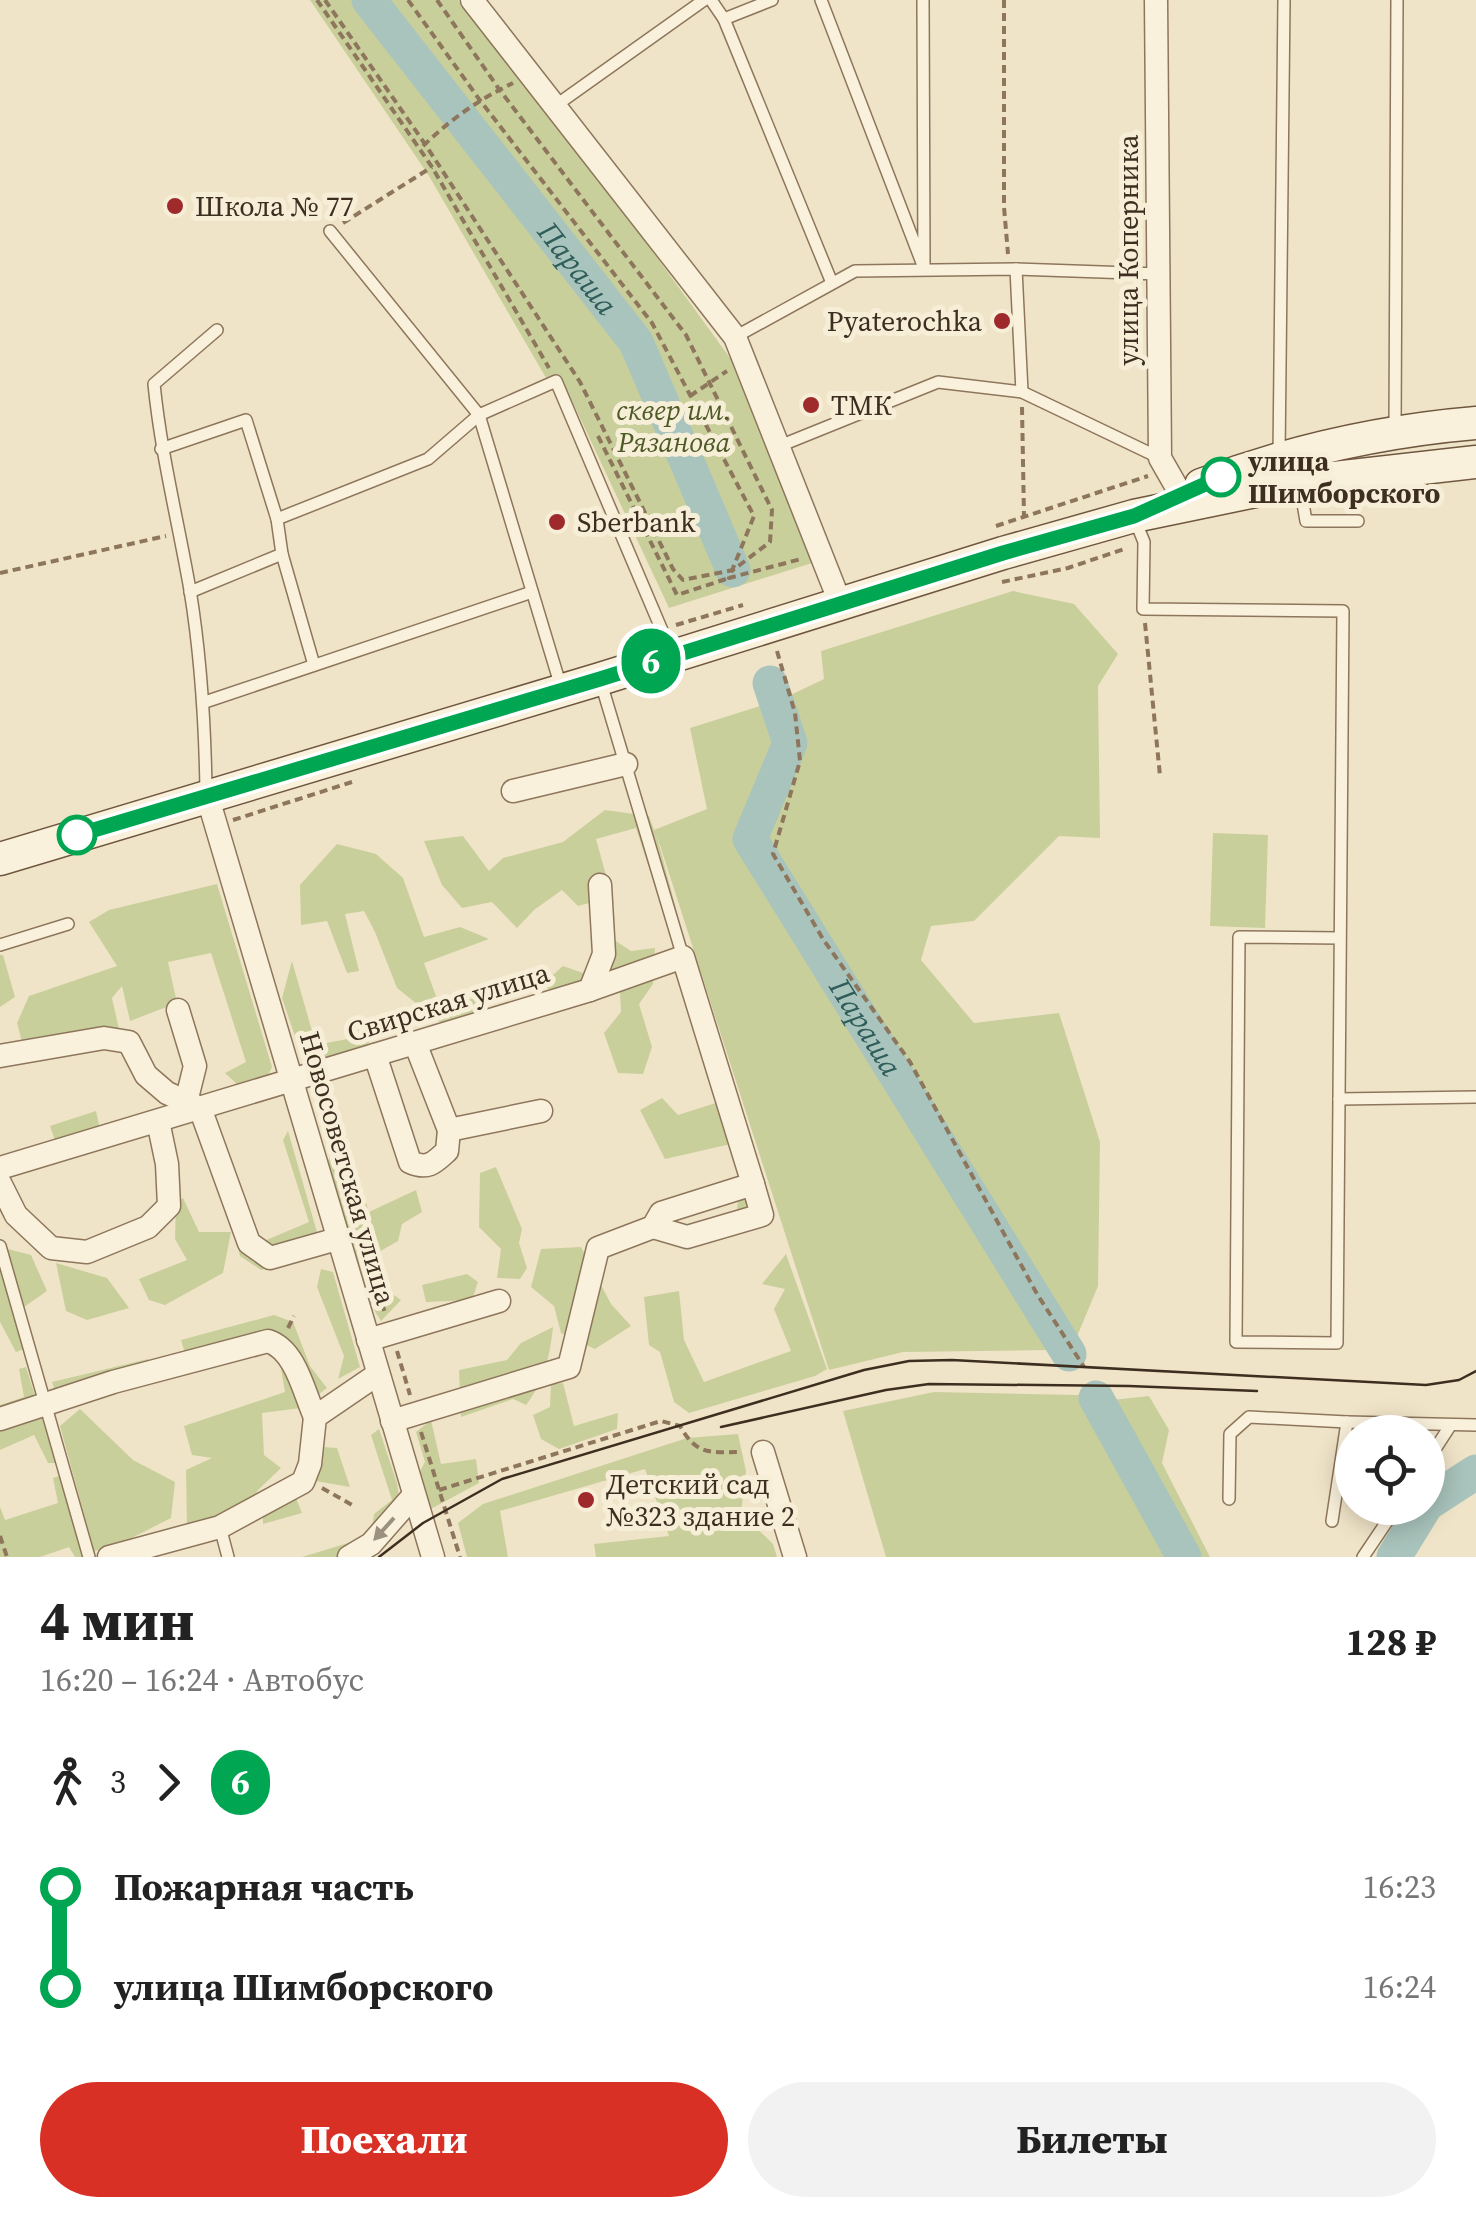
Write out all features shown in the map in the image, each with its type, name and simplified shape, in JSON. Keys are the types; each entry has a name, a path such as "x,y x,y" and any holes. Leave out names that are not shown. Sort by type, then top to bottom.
{"main road":[{"path":"0,859 211,810 562,690 604,664 667,642 841,605 1003,553 1139,530 1289,470 1346,440 1476,422"},
{"path":"1139,530 1169,473 1476,462"}],"street":[{"path":"472,0 735,337 841,605"},
{"name":"улица Коперника","path":"1156,0 1159,274 1169,473"},
{"path":"513,792 626,764"},
{"name":"Новосоветская улица","path":"211,810 433,1557"},
{"path":"590,990 604,954 600,885"},
{"path":"392,1421 569,1368 598,1248 654,1227 688,1237 762,1215 683,957"},
{"name":"Свирская улица","path":"0,1168 158,1121 193,1105 291,1080 590,990 683,957"},
{"path":"178,1010 195,1066 193,1105 249,1244 270,1258 336,1239"},
{"path":"0,1056 104,1038 128,1042 146,1075 166,1093 193,1105"},
{"path":"376,1055 410,1162 422,1168 432,1165 447,1151 449,1130 415,1043"},
{"path":"449,1130 541,1112"},
{"path":"0,1183 16,1215 51,1248 88,1252 148,1227 169,1206 167,1164 158,1121"},
{"path":"654,1227 661,1214 753,1184"},
{"path":"368,1340 499,1301"},
{"path":"0,1420 113,1382 268,1342 279,1345 290,1359 314,1418 310,1464 303,1482 220,1527 109,1557"},
{"path":"314,1418 378,1374"},
{"path":"763,1452 795,1557"},
{"path":"349,1557 371,1544 414,1496"}],"lane":[{"path":"555,106 707,0 724,19 832,283"},
{"path":"724,19 772,0"},
{"path":"821,0 924,268"},
{"path":"923,0 924,268"},
{"path":"1284,0 1289,470 1306,521 1358,522"},
{"path":"1395,431 1397,0"},
{"path":"330,231 479,415 562,690"},
{"path":"735,337 855,271 924,268 1159,274"},
{"path":"1013,269 1022,392"},
{"path":"211,810 205,702 190,592 160,449 154,384 217,330"},
{"path":"278,519 428,459 479,415 556,380 667,642"},
{"path":"776,447 938,382 1022,392 1169,473"},
{"path":"160,449 246,420 278,519 282,554 314,665"},
{"path":"1139,530 1143,609 1343,611 1338,1343 1236,1342 1239,937 1340,938"},
{"path":"190,592 282,554"},
{"path":"205,702 532,592"},
{"path":"604,664 626,764 683,957"},
{"path":"0,945 68,924"},
{"path":"1339,1099 1476,1096"},
{"path":"0,1246 88,1557"},
{"path":"1230,1499 1230,1434 1250,1417 1335,1421"},
{"path":"1445,1426 1476,1425"},
{"path":"1445,1434 1450,1426"},
{"path":"1332,1521 1335,1500"},
{"path":"1363,1557 1385,1525"},
{"path":"220,1527 228,1557"}],"path":[{"path":"317,0 432,167 556,380"},
{"path":"325,0 425,144 580,382 673,569 683,580 733,570 770,542 772,510 686,335 499,90 438,0"},
{"path":"408,0 652,324 754,516 730,578"},
{"path":"1004,0 1004,207 1013,269"},
{"path":"420,149 446,123 479,99 531,74"},
{"path":"330,231 432,167"},
{"path":"690,396 744,362"},
{"path":"1022,392 1024,517"},
{"path":"597,435 677,595 820,554"},
{"path":"982,531 1169,473"},
{"path":"996,584 1068,568 1139,530"},
{"path":"0,574 178,534"},
{"path":"604,664 667,642 742,605"},
{"path":"1143,609 1160,776"},
{"path":"776,648 795,712 800,761 773,854 823,940 910,1062 1038,1294 1084,1367"},
{"path":"211,810 364,779"},
{"path":"439,1490 661,1421 680,1426 695,1448 709,1452 763,1452"},
{"path":"303,1482 326,1489 354,1506"},
{"path":"0,1536 7,1557"}],"green space":[{"name":"сквер им. Рязанова","path":"310,0 458,0 632,223 738,369 812,563 669,608 567,390 553,390 429,176"},
{"path":"1013,591 1074,604 1118,654 1098,686 1100,838 1059,836 974,921 931,926 921,960 974,1023 1059,1013 1100,1142 1098,1286 1071,1351 753,838 792,744 780,700 824,679 821,651"},
{"path":"773,702 787,743 747,840 1057,1340 1050,1350 903,1352 829,1370 656,833 679,920 664,914 636,828 596,839 612,897 578,906 562,890 517,928 492,902 462,908 442,885 424,841 463,836 489,871 503,858 563,842 605,810 649,816 654,830 707,809 690,728"},
{"path":"1213,833 1268,835 1265,928 1210,926"},
{"path":"337,844 376,854 403,878 424,937 460,927 489,939 424,963 440,1007 474,998 495,1013 446,1027 397,988 364,911 345,914 359,971 347,973 327,921 301,925 300,885"},
{"path":"217,884 272,1067 267,1078 239,1086 225,1073 246,1062 211,953 168,962 177,1003 130,1021 122,986 112,998 121,1038 22,1042 17,1023 29,996 117,966 89,922 109,910"},
{"path":"611,938 631,951 655,948 653,984 639,1004 652,1047 643,1074 618,1073 604,1033 621,1012 620,992 551,995 545,982 563,966 589,975"},
{"path":"0,955 15,997 0,1007"},
{"path":"292,961 316,1045 358,1037 359,1023 366,1021 376,1025 376,1036 366,1045 305,1066 282,998"},
{"path":"716,1031 774,1220 756,1222 737,1211 739,1177 731,1144 665,1159 640,1110 662,1098 678,1115 722,1101"},
{"path":"96,1111 101,1133 57,1146 50,1126"},
{"path":"288,1131 319,1239 304,1255 261,1270 240,1256 236,1239 264,1241 309,1222 283,1140"},
{"path":"344,1133 369,1212 416,1190 422,1212 402,1224 398,1241 377,1253 388,1291 401,1300 381,1321 364,1294 325,1166"},
{"path":"496,1167 522,1229 519,1243 527,1268 520,1279 497,1278 501,1249 479,1227 480,1173"},
{"path":"183,1198 199,1232 231,1232 223,1273 165,1305 149,1300 139,1279 187,1260 175,1239 176,1202"},
{"path":"0,1247 31,1255 47,1291 14,1314 24,1349 16,1352 0,1322"},
{"path":"581,1247 611,1304 631,1326 595,1349 561,1333 554,1306 531,1287 541,1249"},
{"path":"786,1254 827,1369 815,1376 689,1413 674,1402 660,1352 649,1345 644,1297 679,1291 684,1340 704,1382 791,1351 774,1309 785,1289 762,1284"},
{"path":"56,1263 107,1278 129,1308 87,1320 66,1311"},
{"path":"321,1269 333,1272 360,1367 338,1379 344,1356 317,1287"},
{"path":"467,1274 478,1282 472,1300 426,1302 422,1285"},
{"path":"274,1315 293,1322 310,1366 327,1388 301,1408 262,1413 264,1455 281,1468 257,1491 247,1525 213,1537 187,1527 186,1470 212,1458 192,1455 184,1426 285,1392 281,1369 284,1362 266,1350 186,1357 181,1340"},
{"path":"553,1327 545,1368 526,1405 513,1399 461,1417 459,1370 507,1360 521,1343"},
{"path":"148,1359 164,1377 61,1411 52,1382"},
{"path":"26,1367 56,1463 48,1463 34,1435 0,1450 0,1405 24,1397 19,1369"},
{"path":"563,1383 574,1426 618,1413 617,1429 559,1449 541,1439 533,1415 550,1407 551,1384"},
{"path":"934,1392 1080,1395 1084,1403 1149,1396 1169,1430 1162,1463 1210,1557 886,1557 843,1411"},
{"path":"80,1409 133,1460 175,1482 171,1518 116,1546 94,1551 60,1426"},
{"path":"431,1420 441,1464 476,1459 479,1483 429,1510 418,1475 425,1462 416,1432"},
{"path":"379,1429 397,1483 402,1519 363,1557 302,1557 371,1536 374,1514 392,1500 371,1435"},
{"path":"738,1434 746,1471 741,1513 773,1544 777,1557 596,1557 594,1544 669,1536 645,1469 500,1511 508,1557 467,1557 458,1523 483,1504 687,1438"},
{"path":"323,1447 337,1448 350,1487 310,1480"},
{"path":"59,1476 83,1557 75,1557 69,1547 40,1557 0,1557 0,1507 5,1520 58,1503 53,1478"},
{"path":"292,1488 302,1513 263,1524 263,1508"}],"waterway":[{"name":"Параша","path":"369,0 636,342 733,570"},
{"name":"Параша","path":"770,683 790,743 750,839 1069,1354"},
{"name":"Параша","path":"1096,1398 1184,1557"},
{"name":"Параша","path":"1445,1492 1476,1472"},
{"name":"Параша","path":"1394,1557 1414,1525"}],"tram line":[{"path":"379,1557 423,1523 502,1479 864,1370 909,1361 1426,1385 1459,1380 1476,1371"},
{"path":"721,1427 929,1384 1257,1391"}],"bus line":[{"name":"6","path":"77,835 1134,516 1221,477"}],"place":[{"name":"Школа № 77","path":"175,206"},
{"name":"Pyaterochka","path":"1002,321"},
{"name":"ТМК","path":"811,405"},
{"name":"улица Шимборского","path":"1221,477"},
{"name":"Sberbank","path":"557,522"},
{"name":"Детский сад №323 здание 2","path":"586,1500"}]}
